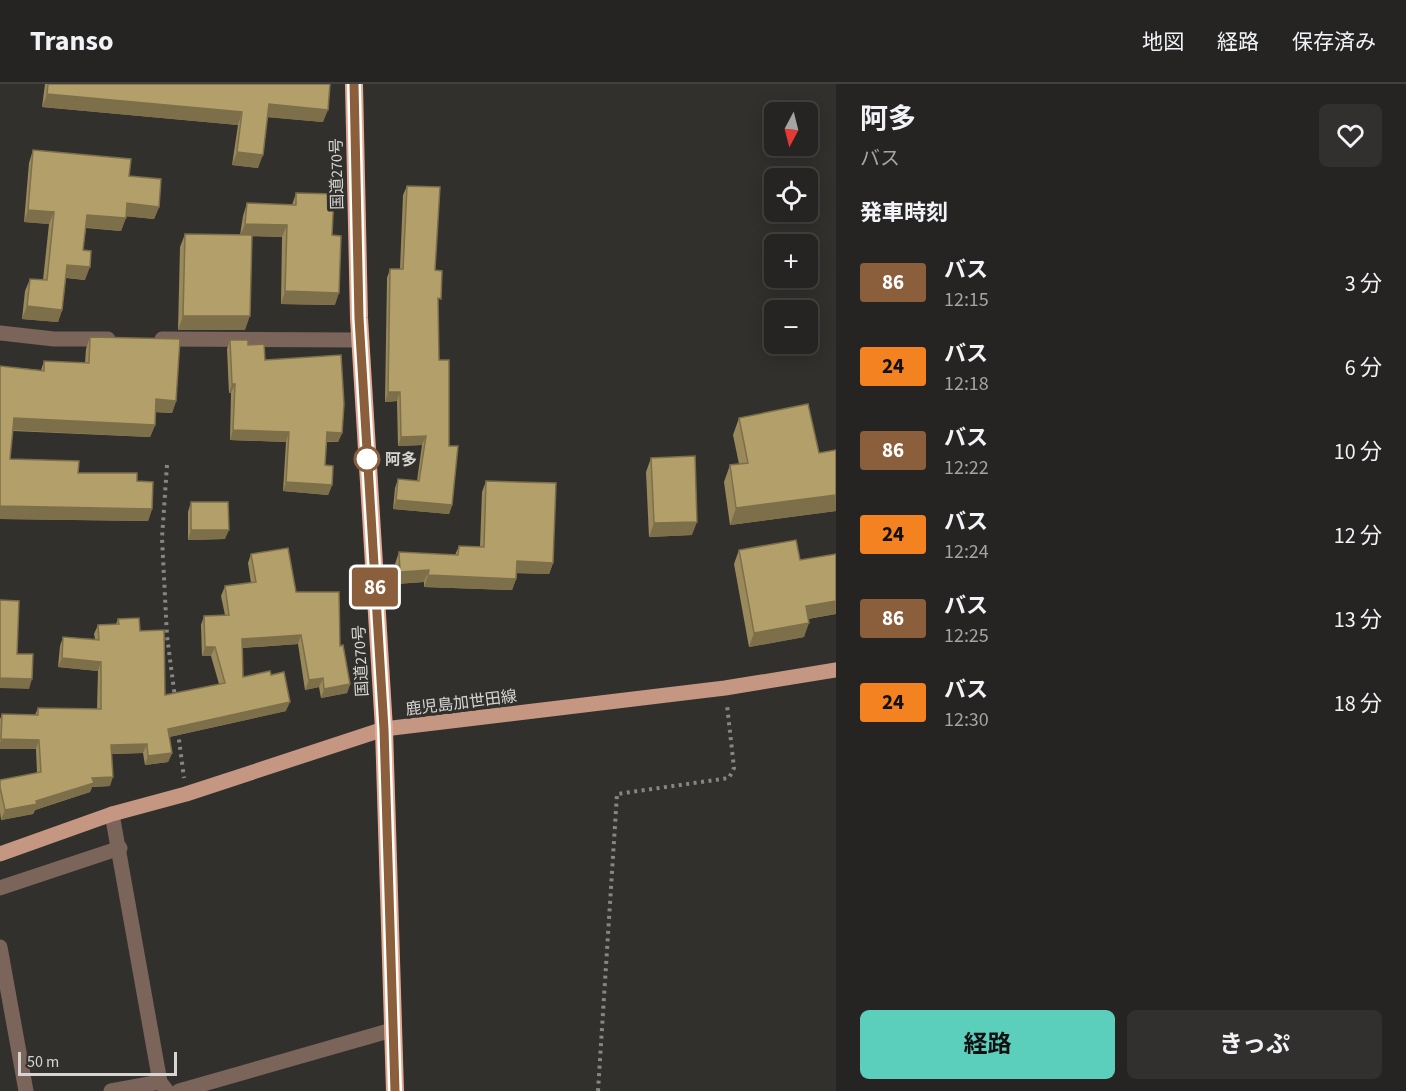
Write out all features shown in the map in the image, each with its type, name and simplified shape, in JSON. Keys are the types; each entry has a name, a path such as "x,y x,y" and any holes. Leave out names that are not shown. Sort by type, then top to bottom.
{"highway":[{"name":"国道270号","path":"354,84 360,340 384,729 395,1091"}],"main road":[{"name":"鹿児島加世田線","path":"0,854 112,814 186,794 384,729 725,688 836,670"}],"street":[{"path":"0,333 54,339 122,339"},
{"path":"145,339 360,340"},
{"path":"111,1091 164,1086 112,814"},
{"path":"0,888 120,848"},
{"path":"0,947 26,1091"},
{"path":"179,1091 392,1030"}],"path":[{"path":"167,465 162,538 167,636 175,702"},
{"path":"598,1091 617,794 729,778 734,768 725,688"},
{"path":"177,725 186,794"}],"building":[{"path":"48,84 330,84 328,110 269,104 263,155 237,152 242,112 47,94"},
{"path":"33,150 131,159 129,176 161,179 159,207 127,203 126,218 87,215 83,250 91,251 90,267 67,265 62,310 27,306 30,279 47,280 54,212 28,210"},
{"path":"407,186 440,187 435,270 442,271 441,299 438,298 439,360 449,360 449,446 458,446 452,505 396,500 398,479 419,481 426,436 401,437 400,392 388,392 390,269 403,269"},
{"path":"296,193 334,194 332,235 341,236 339,293 285,291 287,225 245,224 247,203 296,205"},
{"path":"185,234 252,235 250,316 183,316"},
{"path":"90,337 180,339 176,401 156,399 155,425 14,418 10,459 79,461 78,473 137,473 137,481 153,482 152,509 0,506 0,366 44,371 44,361 89,363"},
{"path":"230,340 248,340 248,345 264,344 265,360 341,355 344,404 342,433 327,432 325,465 333,466 332,485 286,482 289,432 233,430 235,384 232,384"},
{"path":"808,404 819,453 836,450 836,495 736,508 730,465 748,463 739,418"},
{"path":"695,456 697,522 654,523 651,458"},
{"path":"486,481 556,483 553,563 517,561 516,579 428,575 429,570 400,572 399,552 458,555 459,546 484,547"},
{"path":"191,502 228,502 229,530 191,530"},
{"path":"796,540 800,560 836,554 836,601 806,606 809,623 754,633 739,550"},
{"path":"288,548 296,592 339,592 340,646 343,645 350,684 324,689 323,678 309,680 301,635 242,639 243,677 270,671 271,675 284,672 290,702 168,729 172,753 148,756 147,744 111,745 113,777 92,778 94,783 36,801 37,804 5,810 0,780 41,772 39,740 1,739 2,714 38,715 38,708 101,709 101,662 62,658 63,637 99,640 98,625 119,624 118,619 139,618 140,631 164,630 165,695 225,683 215,647 205,647 204,616 229,615 225,586 256,582 251,554"},
{"path":"0,600 19,601 17,654 33,654 32,679 0,678"}],"bus line":[{"name":"86","path":"354,84 359,318 384,729 395,1091"}],"place":[{"name":"阿多","path":"367,459"}]}
